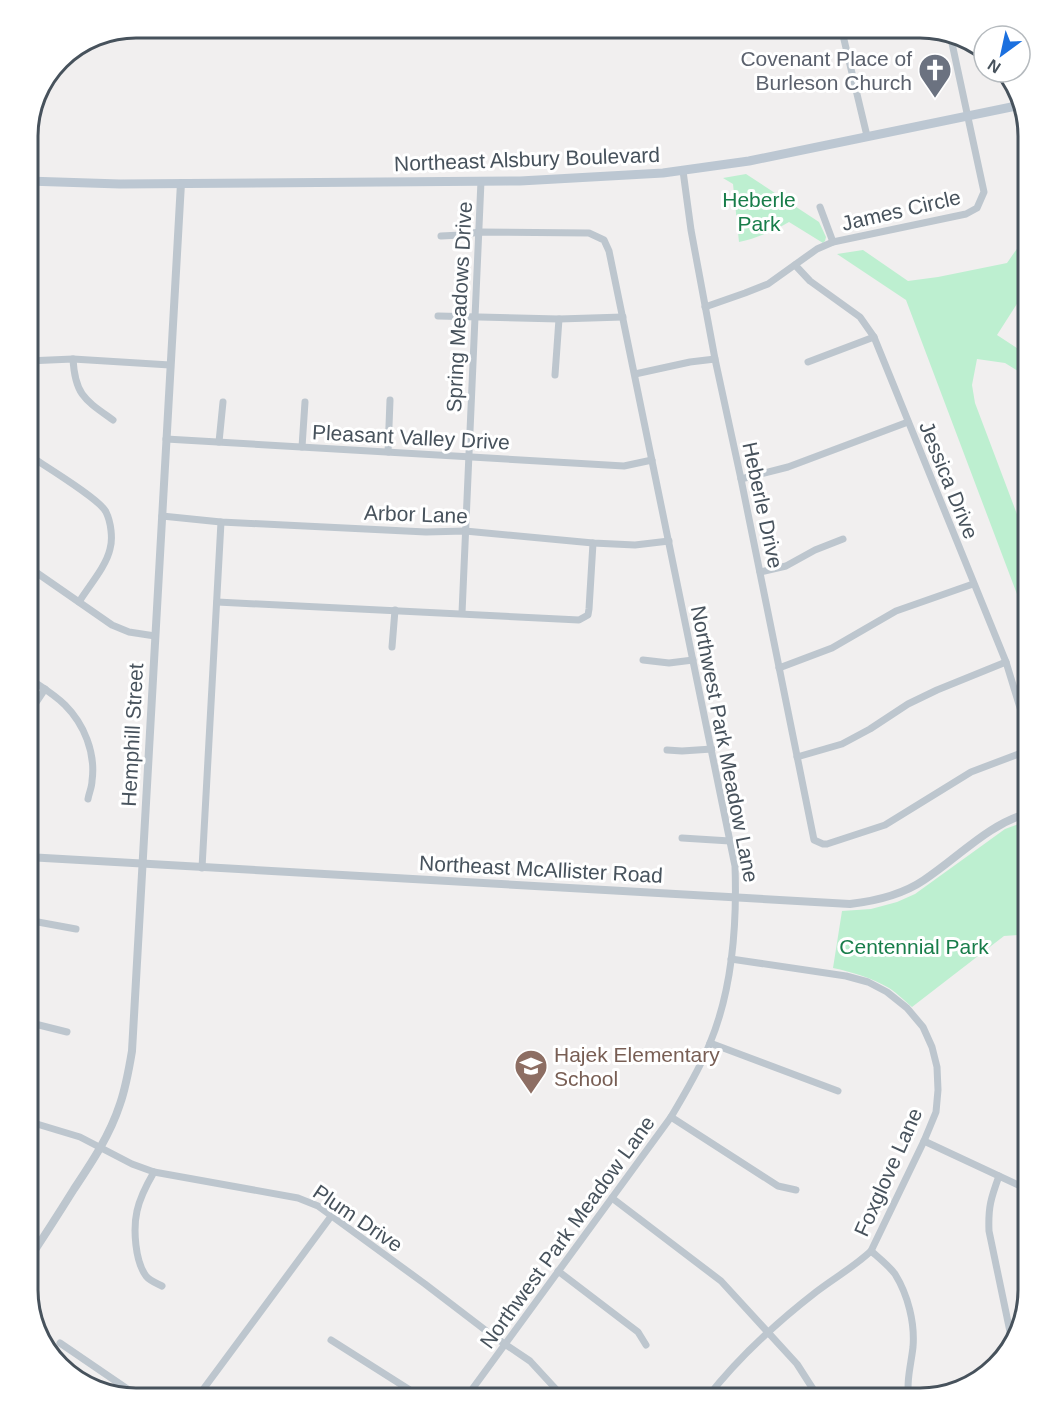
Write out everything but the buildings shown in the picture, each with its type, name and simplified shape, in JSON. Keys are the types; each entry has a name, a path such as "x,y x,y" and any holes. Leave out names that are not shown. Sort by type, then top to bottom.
{"main road":[{"name":"Northeast Alsbury Boulevard","path":"38,182 481,181 683,171 749,160 1014,107"}],"street":[{"path":"844,38 867,136"},
{"name":"James Circle","path":"705,307 768,284 817,249 832,242 966,214 977,208 984,192 952,43"},
{"name":"Heberle Drive","path":"683,171 691,230 715,359 814,840 827,844 885,825 971,772 1018,754"},
{"name":"Spring Meadows Drive","path":"462,613 481,181"},
{"name":"Hemphill Street","path":"38,1245 100,1148 119,1107 132,1051 181,183"},
{"path":"820,207 832,242"},
{"path":"441,236 479,232"},
{"name":"Northwest Park Meadow Lane","path":"473,1388 671,1117 694,1078 710,1043 724,995 731,959 736,898 735,866 609,251 604,240 589,233 479,232"},
{"name":"Jessica Drive","path":"795,265 810,281 860,317 874,337 1006,662 1018,701"},
{"path":"438,316 559,319 623,317"},
{"path":"555,375 559,319"},
{"path":"808,362 874,337"},
{"path":"38,361 73,359 170,365"},
{"path":"73,359 74,377 85,399 113,420"},
{"path":"635,374 715,359"},
{"path":"388,452 390,400"},
{"path":"219,442 223,402"},
{"path":"302,447 305,402"},
{"path":"741,479 788,467 908,422"},
{"name":"Pleasant Valley Drive","path":"166,439 624,466 652,460"},
{"path":"38,462 106,510 111,536 110,549 105,561 78,602"},
{"name":"Arbor Lane","path":"162,516 221,522 426,532 465,531 592,543 635,544 669,541"},
{"path":"202,868 221,522"},
{"path":"760,572 786,566 815,550 843,539"},
{"path":"217,602 579,620 588,615 592,543"},
{"path":"38,574 112,625 129,632 155,636"},
{"path":"779,668 832,648 896,611 973,584"},
{"path":"392,647 395,610"},
{"path":"643,660 669,663 693,660"},
{"path":"797,757 842,744 908,704 1006,662"},
{"path":"38,684 64,704 79,722 87,740 92,758 93,781 88,799"},
{"path":"38,700 45,689"},
{"path":"667,750 712,749"},
{"name":"Northeast McAllister Road","path":"38,858 850,904 871,902 909,889 925,880 975,841 1018,816"},
{"path":"682,838 730,841"},
{"path":"38,922 76,929"},
{"name":"Foxglove Lane","path":"716,1388 768,1332 816,1292 872,1251 936,1112 938,1090 933,1047 923,1027 907,1008 887,992 868,982 846,976 731,959"},
{"path":"38,1025 67,1032"},
{"path":"710,1043 838,1091"},
{"path":"671,1117 778,1186 796,1190"},
{"name":"Plum Drive","path":"38,1125 80,1137 132,1164 154,1172 309,1201 332,1215 530,1362 555,1388"},
{"path":"924,1141 1018,1185"},
{"path":"154,1172 137,1210 136,1241 144,1273 162,1286"},
{"path":"999,1176 988,1212 989,1231 1010,1330"},
{"path":"612,1198 721,1281 797,1364 812,1388"},
{"path":"204,1388 332,1215"},
{"path":"872,1251 894,1273 906,1297 912,1322 913,1347 908,1374 909,1388"},
{"path":"558,1271 638,1332 646,1345"},
{"path":"331,1340 407,1388"},
{"path":"60,1343 126,1388"}],"green space":[{"name":"Heberle Park","path":"746,174 819,222 826,237 825,241 823,243 789,222 765,234 739,242 733,184 723,178"},
{"path":"1018,247 1018,302 997,335 1018,349 1018,371 1005,363 977,359 972,385 975,403 1018,517 1018,597 906,300 837,254 863,250 908,281 1007,263"},
{"name":"Centennial Park","path":"1018,824 1018,935 1004,936 912,1007 882,984 833,968 842,911 871,909 915,894 1005,829"}],"place":[{"name":"Covenant Place of Burleson Church","path":"935,99"},
{"name":"Hajek Elementary School","path":"531,1095"}]}
